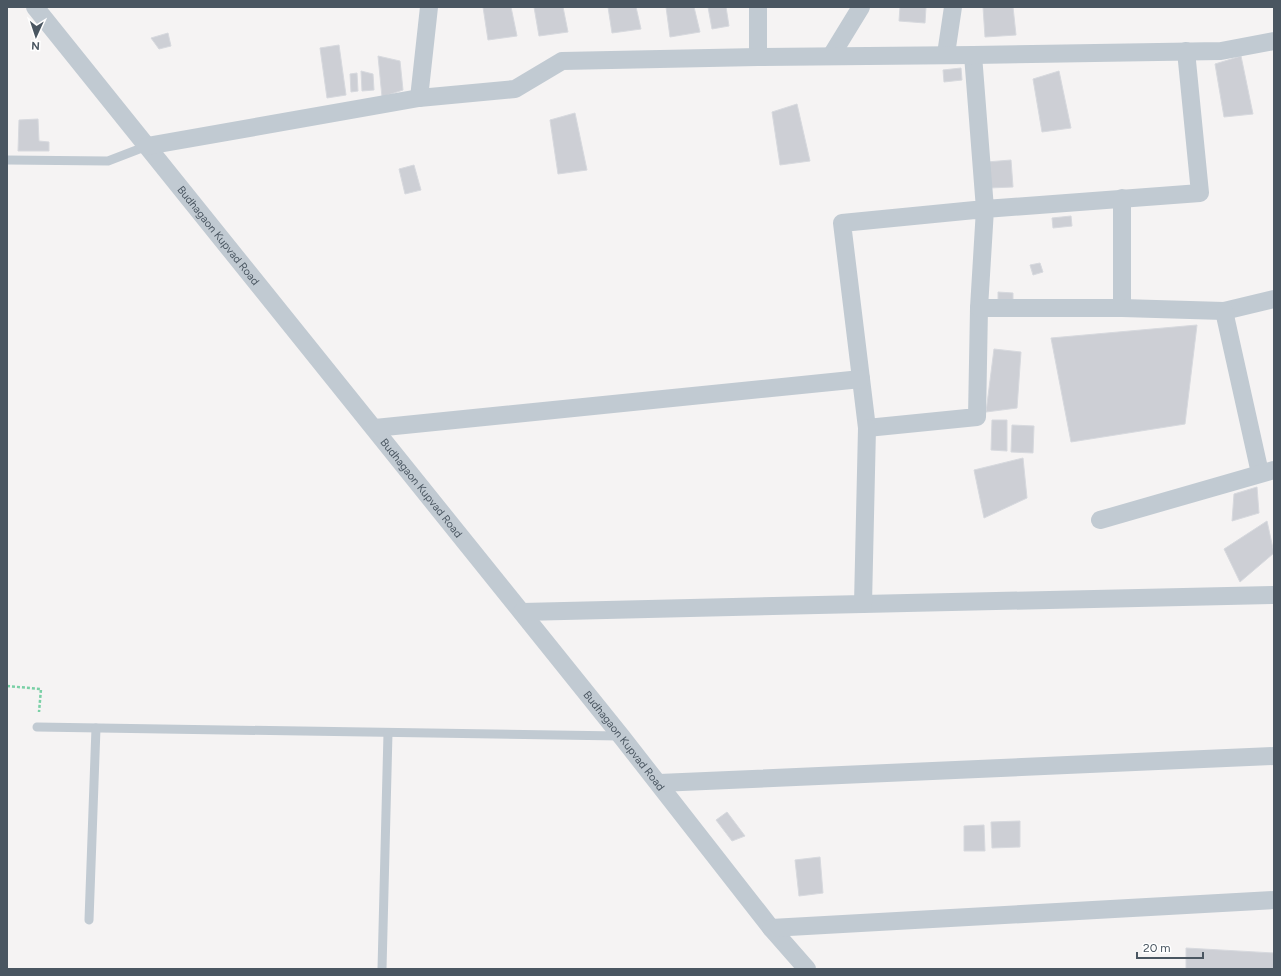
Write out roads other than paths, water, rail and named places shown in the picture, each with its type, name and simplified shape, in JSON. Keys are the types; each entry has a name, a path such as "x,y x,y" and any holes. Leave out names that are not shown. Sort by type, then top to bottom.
{"street":[{"name":"Budhagaon Kupvad Road","path":"36,7 659,783 771,928 807,969"},
{"path":"419,98 429,7"},
{"path":"758,7 758,57"},
{"path":"831,56 861,7"},
{"path":"946,54 953,7"},
{"path":"147,146 419,98 515,89 562,61 1221,51 1274,41"},
{"path":"863,604 867,428 842,224 985,209 1200,193 1186,51"},
{"path":"867,428 977,417 985,209 973,55"},
{"path":"1122,198 1122,308"},
{"path":"980,308 1122,308 1224,311 1274,298"},
{"path":"1100,520 1267,472 1224,311"},
{"path":"375,428 861,379"},
{"path":"522,612 1274,595"},
{"path":"659,783 1274,756"},
{"path":"771,928 1274,900"}],"lane":[{"path":"7,160 108,161 147,146"},
{"path":"37,727 621,736"},
{"path":"89,920 96,728"},
{"path":"382,969 388,733"}]}
